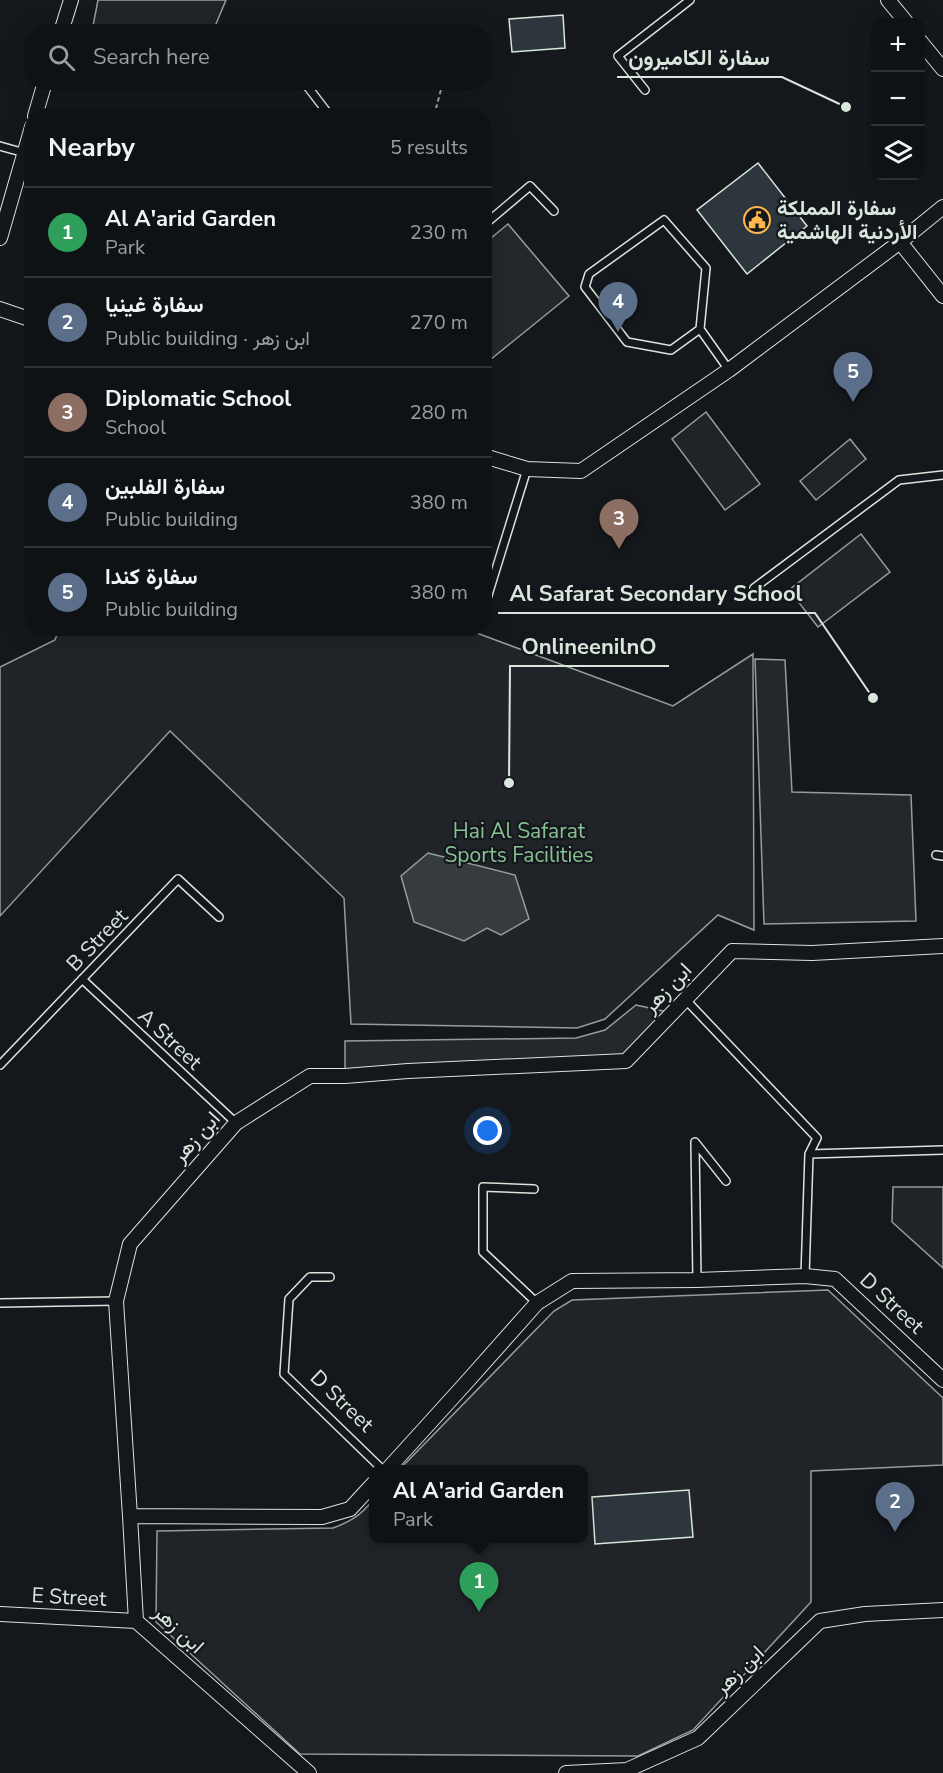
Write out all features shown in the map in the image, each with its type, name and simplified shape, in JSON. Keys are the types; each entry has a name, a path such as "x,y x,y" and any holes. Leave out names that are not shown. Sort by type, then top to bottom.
{"street":[{"path":"64,24 71,0"},
{"path":"888,0 903,18"},
{"path":"925,46 943,69"},
{"path":"37,108 43,90"},
{"path":"0,238 24,163"},
{"path":"492,458 527,469 581,471 729,370 943,207"},
{"path":"900,242 943,296"},
{"path":"0,309 24,317"},
{"name":"ابن زهر","path":"309,1773 135,1621 116,1301 130,1245 236,1123 310,1076 626,1061 732,951 812,953 943,946"},
{"name":"D Street","path":"390,1465 537,1303 572,1281 805,1276 835,1278 943,1380"},
{"path":"130,1516 322,1517 350,1509 369,1489"},
{"name":"ابن زهر","path":"566,1773 627,1772 698,1738 819,1621 865,1614 943,1610"},
{"name":"E Street","path":"0,1614 135,1621"}],"lane":[{"path":"645,90 618,56 690,0"},
{"path":"310,90 324,108"},
{"path":"0,146 24,153"},
{"path":"492,218 531,186 554,211"},
{"path":"700,329 671,350 627,342 585,287 589,274 664,220 706,268 700,329 729,370"},
{"path":"492,582 527,469"},
{"path":"754,588 899,480 943,475"},
{"name":"B Street","path":"0,1065 178,879 219,917"},
{"name":"A Street","path":"82,979 236,1123"},
{"path":"686,999 817,1138 809,1154 805,1276"},
{"path":"697,1280 695,1142 726,1181"},
{"path":"809,1154 943,1150"},
{"path":"534,1189 483,1187 483,1252 537,1303"},
{"name":"D Street","path":"330,1276 310,1277 289,1299 284,1374 380,1465"},
{"path":"0,1304 116,1301"}],"path":[{"path":"436,108 441,90"}],"green space":[{"path":"98,0 226,0 216,24 93,24"},
{"path":"706,412 760,484 725,510 672,439"},
{"path":"850,439 866,459 816,500 800,481"},
{"path":"861,534 890,572 818,627 789,590"},
{"name":"Hai Al Safarat Sports Facilities","path":"56,636 485,636 673,706 753,654 754,930 718,915 605,1019 577,1028 351,1024 344,898 170,731 0,916 0,667 55,640"},
{"path":"893,1187 943,1187 943,1268 892,1222"},
{"path":"828,1290 943,1398 943,1465 811,1471 811,1602 693,1730 638,1756 300,1754 156,1622 157,1531 333,1528 356,1517 369,1505 369,1543 588,1543 588,1465 404,1465 554,1311 572,1300"}],"shaded area":[{"path":"508,224 569,296 492,358 492,237"},
{"path":"755,659 785,660 792,792 911,795 916,921 764,924"},
{"path":"428,853 515,875 529,919 501,935 487,928 464,941 414,922 401,876"},
{"path":"636,1005 672,1013 626,1061 345,1076 345,1041 576,1038 605,1030"}],"building":[{"path":"563,15 565,48 512,52 509,19"},
{"path":"758,163 807,226 747,274 697,210"},
{"path":"689,1490 693,1537 595,1544 592,1497"}],"place":[{"name":"سفارة الكاميرون","path":"846,107"},
{"name":"سفارة المملكة الأردنية الهاشمية","path":"757,220"},
{"name":"سفارة الفلبين","path":"618,332"},
{"name":"سفارة كندا","path":"853,402"},
{"name":"Diplomatic School","path":"619,549"},
{"name":"Al Safarat Secondary School","path":"873,698"},
{"name":"OnlineenilnO","path":"509,783"},
{"name":"سفارة غينيا","path":"895,1532"},
{"name":"Al A'arid Garden","path":"479,1612"}]}
